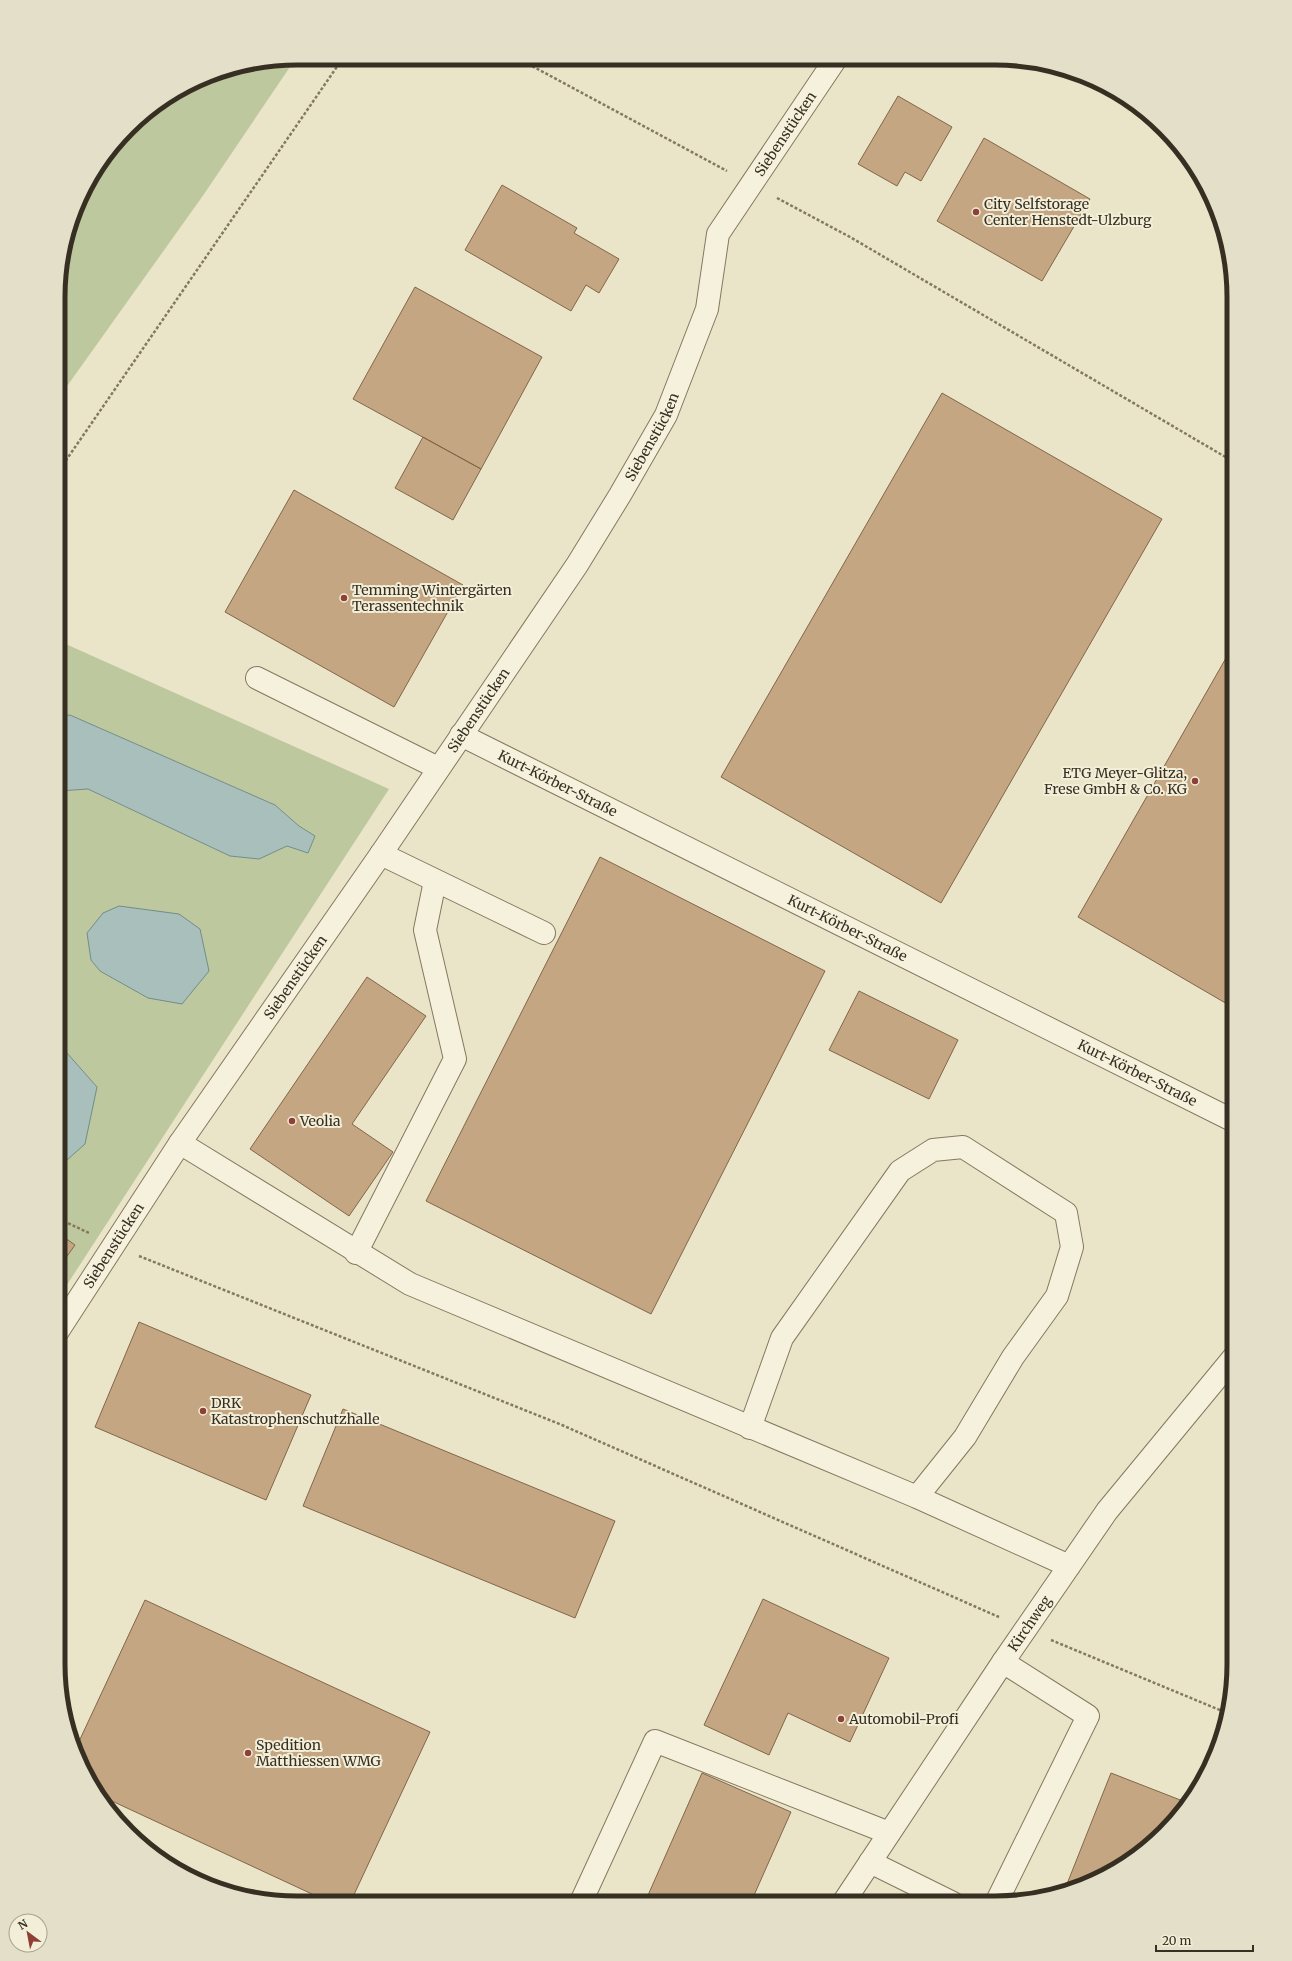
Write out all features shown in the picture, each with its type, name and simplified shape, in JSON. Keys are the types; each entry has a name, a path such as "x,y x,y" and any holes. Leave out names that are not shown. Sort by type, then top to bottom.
{"street":[{"name":"Siebenstücken","path":"65,1320 180,1143 381,854 577,565 620,495 666,415 707,309 718,234 832,65"},
{"path":"257,678 438,768"},
{"name":"Kurt-Körber-Straße","path":"461,734 1227,1117"},
{"path":"381,854 544,933"},
{"path":"356,1253 455,1059 425,930 435,881"},
{"path":"180,1143 356,1253 410,1284 917,1498 1069,1566"},
{"path":"750,1428 782,1338 900,1171 933,1150 963,1147 1066,1213 1072,1246 1056,1296 1013,1357 965,1437 917,1498"},
{"name":"Kirchweg","path":"848,1896 1003,1662 1107,1511 1227,1365"},
{"path":"999,1896 1088,1716 1003,1662"},
{"path":"584,1896 655,1741 889,1833"},
{"path":"870,1862 939,1896"}],"path":[{"path":"65,462 338,65"},
{"path":"530,65 850,238 1227,458"},
{"path":"65,1222 113,1245 562,1425 945,1592 1025,1630 1222,1711"}],"green space":[{"path":"291,65 202,197 65,389 65,282 69,252 83,208 104,168 133,133 156,113 181,96 208,83 237,73 252,69"},
{"path":"65,644 389,789 65,1288 65,1160 67,1160 97,1087 65,1051 65,791 88,789 230,856 259,859 287,846 308,853 315,836 299,826 275,805 70,715 65,715","holes":["91,960 148,998 100,971"]}],"water":[{"path":"65,715 70,715 275,805 299,826 315,836 308,853 287,846 259,859 230,856 88,789 65,791"},
{"path":"119,906 179,914 200,929 209,971 182,1004 148,998 100,971 91,960 87,933 103,913"},
{"path":"65,1051 97,1087 85,1144 67,1160 65,1160"}],"building":[{"path":"898,96 952,127 921,181 905,172 897,186 858,164"},
{"path":"984,138 1090,199 1042,281 937,221"},
{"path":"502,185 577,228 574,233 619,259 599,293 586,285 571,311 465,250"},
{"path":"415,287 542,357 481,469 353,399"},
{"path":"942,393 1162,519 941,903 721,777"},
{"path":"423,437 481,469 453,520 395,488"},
{"name":"Temming Wintergärten Terassentechnik","path":"294,490 463,585 394,707 225,612"},
{"name":"ETG Meyer-Glitza, Frese GmbH & Co. KG","path":"1227,656 1227,1004 1078,917"},
{"path":"600,857 825,971 651,1314 426,1201"},
{"path":"367,977 426,1016 352,1124 393,1152 349,1216 250,1149"},
{"path":"859,991 958,1040 929,1099 829,1050"},
{"path":"65,1238 75,1245 65,1259"},
{"name":"DRK Katastrophenschutzhalle","path":"139,1322 311,1395 266,1500 95,1427"},
{"path":"343,1409 615,1521 575,1618 303,1506"},
{"path":"763,1599 889,1658 850,1742 788,1713 769,1755 704,1725"},
{"name":"Spedition Matthiessen WMG","path":"145,1600 430,1732 353,1896 316,1896 109,1800 96,1780 79,1742"},
{"path":"702,1773 791,1812 754,1896 648,1896"},
{"path":"1111,1773 1182,1801 1159,1828 1124,1857 1097,1872 1067,1885"}],"place":[{"name":"City Selfstorage Center Henstedt-Ulzburg","path":"976,212"},
{"name":"Temming Wintergärten Terassentechnik","path":"344,598"},
{"name":"ETG Meyer-Glitza, Frese GmbH & Co. KG","path":"1195,781"},
{"name":"Veolia","path":"292,1121"},
{"name":"DRK Katastrophenschutzhalle","path":"203,1411"},
{"name":"Automobil-Profi","path":"841,1719"},
{"name":"Spedition Matthiessen WMG","path":"248,1753"}]}
